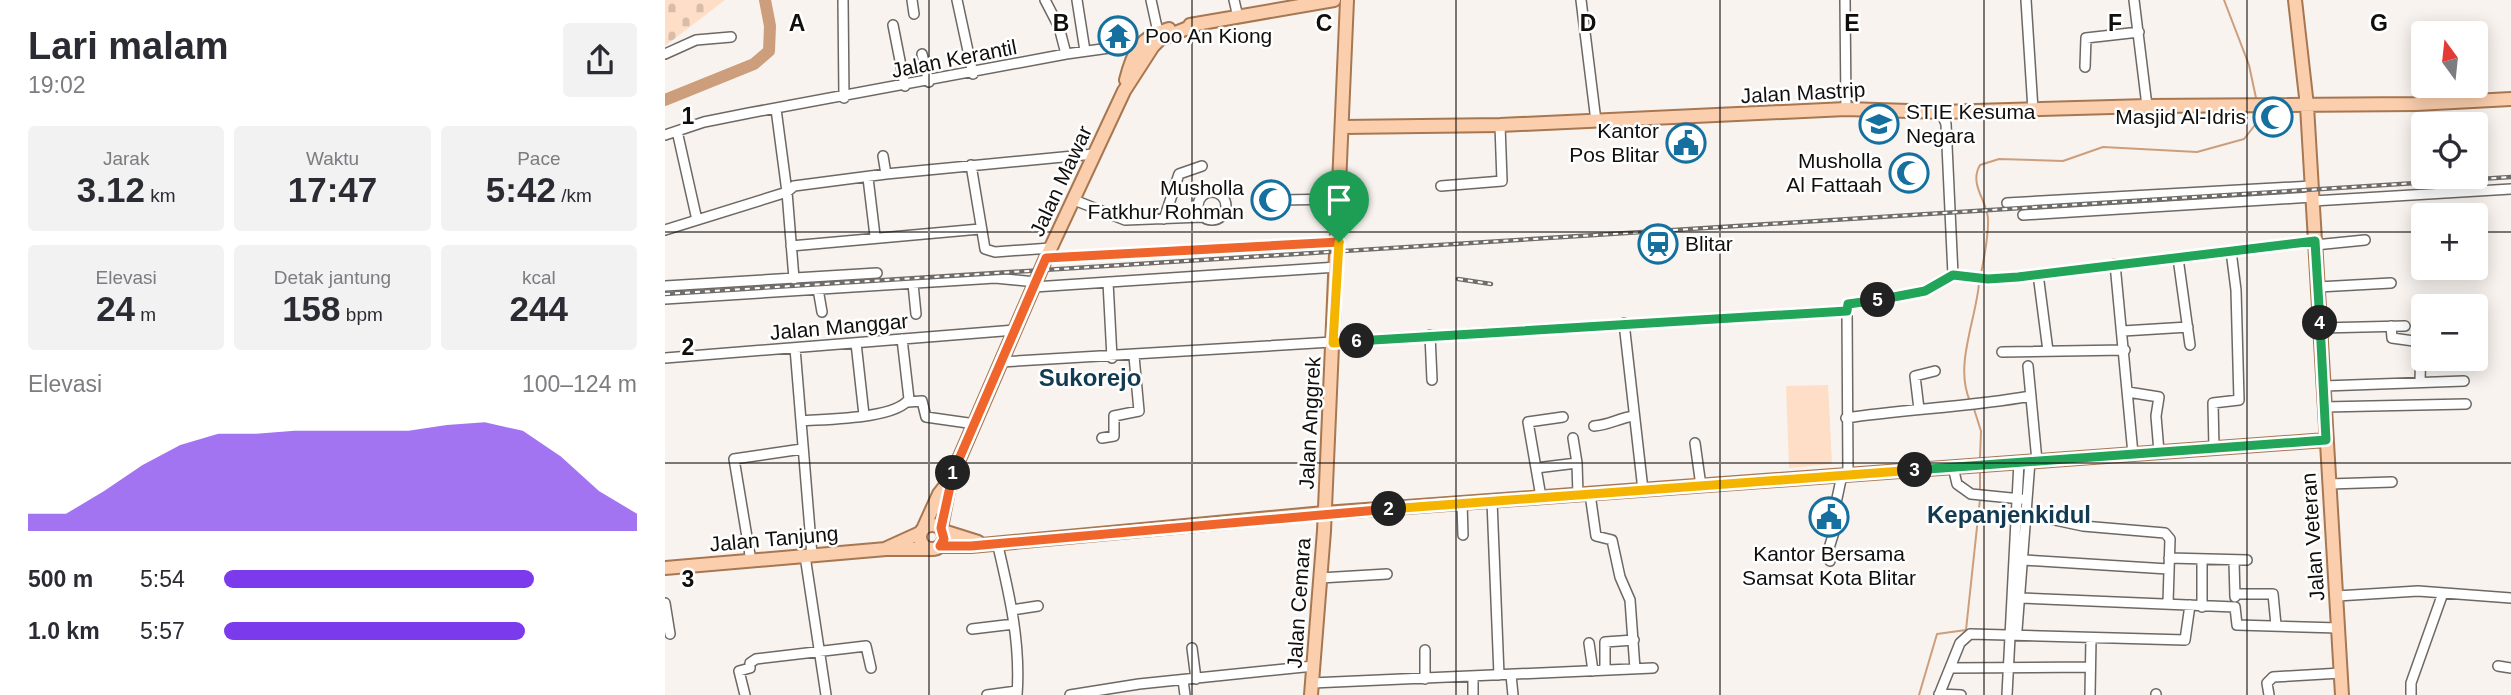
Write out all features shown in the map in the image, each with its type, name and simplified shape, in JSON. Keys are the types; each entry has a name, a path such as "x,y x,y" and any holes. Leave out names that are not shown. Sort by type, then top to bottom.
{"main road":[{"name":"Jalan Mawar","path":"1124,91 1138,44 1158,32 1334,0"},
{"name":"Jalan Anggrek","path":"1324,513 1341,199 1347,0"},
{"name":"Jalan Veteran","path":"2295,0 2307,106 2342,695"},
{"name":"Jalan Mawar","path":"922,530 939,494 950,480 1049,253 1124,91 1155,44 1198,24"},
{"name":"Jalan Mastrip","path":"1343,127 1500,125 1846,109 1946,116 2147,106 2267,107 2511,99"},
{"name":"Jalan Tanjung","path":"665,568 886,549 982,544 1324,513 2326,440"},
{"name":"Jalan Mawar","path":"934,547 942,530 950,480"},
{"name":"Jalan Cemara","path":"1312,689 1324,513"},
{"path":"934,547 922,544 922,530 935,524 942,530 982,544"},
{"name":"Jalan Tanjung","path":"886,549 922,530"}],"street":[{"path":"843,0 844,98"},
{"path":"912,0 914,14"},
{"path":"957,0 973,74"},
{"path":"1045,0 1059,27 1066,54"},
{"path":"1077,0 1085,51"},
{"path":"1151,0 1158,32"},
{"path":"1234,0 1238,17"},
{"path":"1581,0 1596,121"},
{"path":"1845,0 1846,109"},
{"path":"2026,0 2033,110"},
{"path":"2134,0 2147,106"},
{"path":"893,24 905,86"},
{"path":"2085,68 2086,38 2139,32"},
{"path":"665,54 696,40 731,37"},
{"name":"Jalan Kerantil","path":"665,135 703,122 973,74 1066,54 1138,44"},
{"path":"922,54 929,82"},
{"path":"776,109 787,192 794,279"},
{"path":"1946,116 1953,275"},
{"path":"1441,186 1501,181 1500,125"},
{"path":"677,131 697,220"},
{"path":"665,230 787,192 795,186 971,165 1094,154"},
{"path":"874,236 877,176 883,156"},
{"path":"971,165 983,246 990,251 1049,253 1339,242"},
{"path":"1164,219 1179,174 1202,166"},
{"path":"2007,203 2511,189"},
{"path":"2023,215 2312,195"},
{"path":"1280,200 1341,199"},
{"path":"1074,200 1125,220 1202,217"},
{"path":"791,246 874,236 980,229"},
{"path":"1830,561 1829,548 1835,529 1836,503 1845,475 1848,304 1925,291 1953,275 1988,279 2231,251 2365,240"},
{"path":"2214,448 2213,403 2239,400 2237,289 2231,251"},
{"path":"2178,258 2190,345"},
{"path":"2115,264 2133,454"},
{"path":"665,299 995,278 1035,285 1337,267"},
{"path":"665,286 877,273"},
{"path":"2038,274 2048,351"},
{"path":"1108,282 1112,358"},
{"path":"2318,287 2391,283"},
{"path":"912,284 916,314"},
{"path":"818,289 822,312"},
{"path":"1001,362 1112,358 1430,335 1847,311"},
{"path":"1623,323 1635,416 1638,490"},
{"path":"2391,326 2392,338 2421,342 2420,382"},
{"path":"2320,328 2405,326"},
{"path":"2123,331 2187,327"},
{"name":"Jalan Manggar","path":"665,358 1015,330"},
{"path":"1430,335 1432,380"},
{"path":"902,339 908,402"},
{"path":"856,343 864,415"},
{"path":"795,348 809,555 826,695"},
{"path":"2002,352 2125,351"},
{"path":"1102,438 1114,436 1114,416 1139,411 1134,356"},
{"path":"2012,635 2017,630 2023,499 2029,461 2031,396 2028,366"},
{"path":"1919,409 1915,376 1935,371"},
{"path":"2324,386 2464,381"},
{"path":"2128,391 2159,397 2156,416 2159,452"},
{"path":"1846,418 1973,406 2031,396"},
{"path":"801,421 888,412 908,402 922,401 926,417 975,424"},
{"path":"2324,407 2466,404"},
{"path":"1594,426 1608,425 1622,418 1635,416"},
{"path":"1541,497 1528,422 1563,417"},
{"path":"1573,438 1584,494 1597,538 1613,543 1620,577 1630,600 1635,668"},
{"path":"1695,443 1701,486"},
{"path":"751,561 734,459 802,449"},
{"path":"1536,468 1577,463"},
{"path":"1953,467 1957,484 1971,494 2023,499"},
{"path":"2329,484 2392,482"},
{"path":"2007,695 2012,635 2009,630 2024,560 2027,514 2023,499"},
{"path":"1493,501 1499,675"},
{"path":"1462,503 1463,535"},
{"path":"2027,514 2083,526 2165,533 2170,539 2168,603"},
{"path":"987,695 1017,693 1018,656 1013,610 997,542"},
{"path":"2169,558 2202,561 2247,560"},
{"path":"2024,560 2168,569"},
{"path":"2202,561 2202,607"},
{"path":"2234,561 2237,625 2339,628"},
{"path":"1320,578 1387,574"},
{"path":"2337,596 2429,592 2511,598"},
{"path":"2411,695 2411,683 2442,593"},
{"path":"2235,594 2273,594 2276,625"},
{"path":"2020,598 2235,607"},
{"path":"665,603 670,634"},
{"path":"1961,695 1939,694 1960,643 1970,634 2185,640 2190,605"},
{"path":"1013,610 1038,606"},
{"path":"972,629 1014,624"},
{"path":"2089,695 2091,638"},
{"path":"1605,670 1605,642 1634,640"},
{"path":"1589,643 1593,671"},
{"path":"745,695 740,671 750,668 750,663 756,659 866,646 871,668"},
{"path":"1192,648 1196,679"},
{"path":"1425,650 1425,679"},
{"path":"1070,695 1139,684 1314,666"},
{"path":"2498,666 2511,668"},
{"path":"1951,668 2090,667"},
{"path":"1312,689 1473,676 1653,668"},
{"path":"2269,695 2267,683 2273,677 2341,673"},
{"path":"1511,675 1513,695"},
{"path":"1473,676 1473,695"},
{"path":"1183,680 1185,695"},
{"path":"1139,684 1139,695"}],"green space":[{"path":"665,0 725,0 665,46"},
{"path":"1828,385 1832,464 1789,468 1786,386"}],"waterway":[{"path":"665,100 754,64 769,51 770,26 765,0"},
{"path":"2224,0 2249,65 2256,98"},
{"path":"1981,274 1988,218 1976,179 1980,165 1999,159 2063,161 2103,147 2197,152 2244,139 2255,125 2256,111"},
{"path":"1970,401 1964,373 1965,358 1979,283"},
{"path":"1974,409 1981,431 1980,458"},
{"path":"1980,471 1980,490"},
{"path":"1919,695 1937,634 1966,630 1980,499"}],"railway":[{"path":"665,294 2511,177"},
{"path":"1458,279 1491,284"}],"place":[{"name":"Poo An Kiong","path":"1118,36"},
{"name":"Masjid Al-Idris","path":"2273,117"},
{"name":"STIE Kesuma Negara","path":"1879,124"},
{"name":"Kantor Pos Blitar","path":"1686,143"},
{"name":"Musholla Al Fattaah","path":"1909,173"},
{"name":"Musholla Fatkhur Rohman","path":"1271,200"},
{"name":"Blitar","path":"1658,244"},
{"name":"Kantor Bersama Samsat Kota Blitar","path":"1829,517"}],"district":[{"name":"Sukorejo","path":"1090,378"},
{"name":"Kepanjenkidul","path":"2009,515"}],"route":[{"path":"2315,241 2326,440 1324,513 971,546 940,546 944,539 941,528 950,480 1046,258 1339,242 1333,343 1847,311 1848,304 1903,297 1925,291 1953,275 1988,279 2018,277 2315,241"}]}
